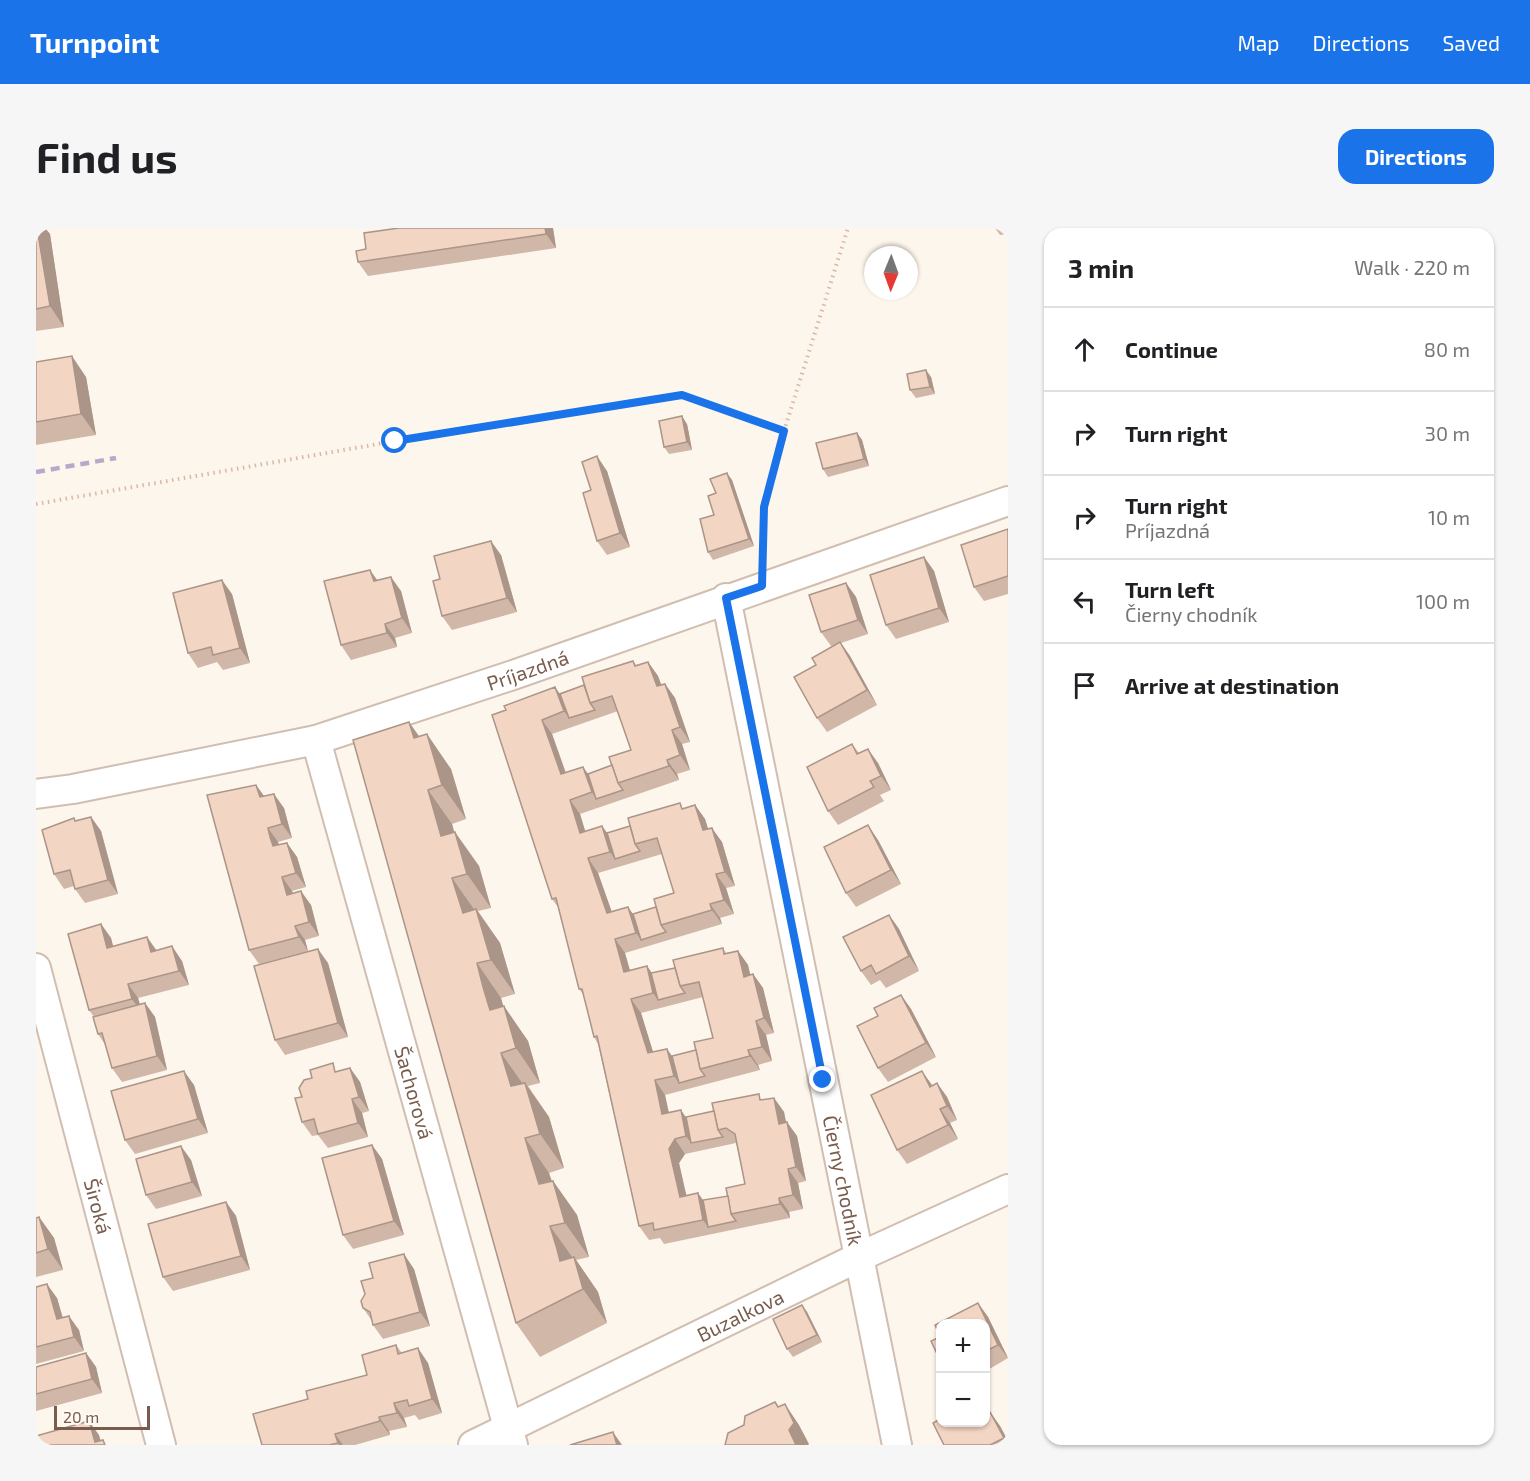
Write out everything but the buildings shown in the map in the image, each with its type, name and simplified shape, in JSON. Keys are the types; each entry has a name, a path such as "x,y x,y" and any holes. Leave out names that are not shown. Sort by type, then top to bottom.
{"street":[{"name":"Príjazdná","path":"36,794 84,787 316,740 516,674 726,598 1008,501"},
{"name":"Čierny chodník","path":"726,598 897,1445"},
{"name":"Šachorová","path":"316,740 510,1436"},
{"name":"Široká","path":"36,968 161,1445"},
{"name":"Buzalkova","path":"473,1445 510,1436 859,1257 1008,1189"}],"path":[{"path":"762,586 764,507 784,431 848,228"},
{"path":"36,504 682,395 784,431"}],"railway":[{"path":"36,472 116,458"}],"route":[{"path":"395,441 682,395 784,431 764,507 762,586 726,598 823,1080"}]}
